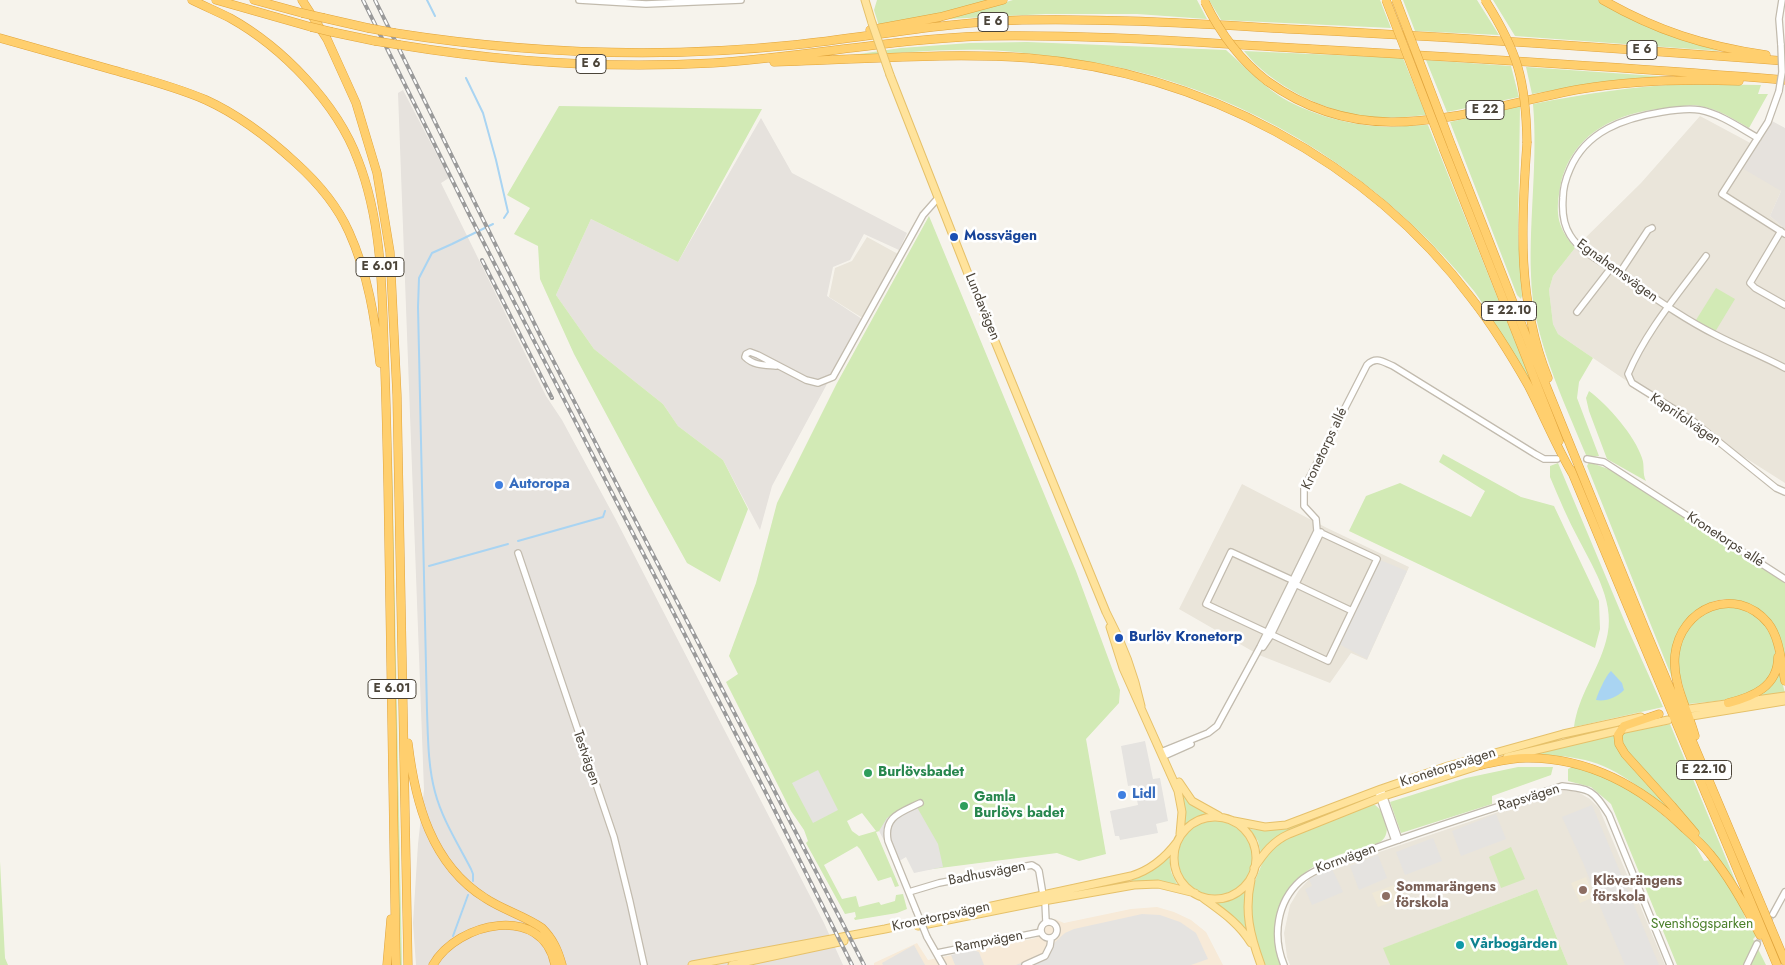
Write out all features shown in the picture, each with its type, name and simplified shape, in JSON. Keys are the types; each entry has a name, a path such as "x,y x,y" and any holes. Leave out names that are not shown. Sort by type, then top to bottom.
{"highway":[{"name":"E 6.01","path":"192,0 231,19 267,43 320,96 343,128 358,159 377,228 382,286 386,412 396,965"},
{"name":"E 6","path":"216,0 312,27 374,41 446,53 596,65 736,61 938,38 1055,36 1200,42 1588,65 1785,80"},
{"name":"E 6","path":"254,0 368,28 440,40 496,47 634,54 672,54 792,45 980,22 1119,20 1485,39 1785,59"},
{"name":"E 6.01","path":"301,0 321,29 345,75 368,136 377,173 389,244 397,385 408,965"},
{"path":"792,45 940,18 1003,0"},
{"name":"E 22.10","path":"1386,0 1572,473 1776,965"},
{"name":"E 22.10","path":"1396,0 1540,371 1645,629 1785,961"},
{"path":"1485,0 1503,29 1520,68 1527,106 1522,231 1522,257 1526,293 1538,349 1560,407 1572,446"},
{"path":"1604,0 1668,32 1732,50 1785,59"},
{"name":"E 22","path":"1204,1 1228,42 1267,81 1297,99 1332,114 1365,121 1414,122 1437,120 1540,97 1612,84 1715,80 1782,88"},
{"path":"0,38 164,84 208,101 247,124 281,149 311,177 334,206 348,231 363,270 374,312 386,412"},
{"path":"736,61 804,61 962,55 1028,58 1061,62 1112,70 1174,88 1216,102 1271,128 1331,165 1366,191 1399,219 1446,266 1472,299 1507,350 1528,386 1560,453 1572,473"},
{"path":"1703,767 1692,725 1681,696 1676,668 1677,645 1685,626 1705,608 1721,604 1736,604 1758,613 1767,622 1776,638 1785,681"},
{"path":"402,641 407,736 411,768 420,808 436,846 446,862 470,887 485,898 542,928 558,950 562,965"},
{"path":"1728,703 1750,697 1766,686 1776,671 1778,650"},
{"path":"1664,716 1631,722 1620,730 1618,740 1625,754 1686,822 1709,853 1745,905 1776,965"},
{"path":"1481,765 1519,758 1537,758 1570,762 1598,770 1625,784 1660,808 1709,853"},
{"path":"387,965 395,880"},
{"path":"434,965 446,948 465,935 480,929 501,926 521,928 537,936 550,950 554,965"}],"main road":[{"name":"Lundavägen","path":"865,0 890,75 938,198 1106,612 1119,638 1137,684 1141,706 1180,796 1182,816 1174,855 1176,869 1184,884 1239,925 1258,956"},
{"path":"869,15 872,0"},
{"path":"1785,696 1728,703 1691,712 1785,701"},
{"name":"Kronetorpsvägen","path":"1254,868 1270,846 1283,836 1448,766 1616,722 1664,716"},
{"name":"Kronetorpsvägen","path":"1234,821 1260,827 1281,826 1381,793 1524,752 1620,730"},
{"name":"Lundavägen","path":"1162,754 1189,798 1204,809 1234,821 1246,830 1251,839 1256,853 1247,898 1247,913 1261,965"},
{"name":"Lundavägen","path":"1178,840 1185,830 1196,821 1210,817 1224,818"},
{"name":"Kronetorpsvägen","path":"732,965 1044,898 1140,873 1161,860 1178,840"},
{"name":"Lundavägen","path":"1196,894 1212,898 1228,896 1242,888 1251,876"},
{"name":"Kronetorpsvägen","path":"692,965 1044,898 1145,884 1164,885 1196,894"}],"street":[{"path":"579,0 646,4 741,0"},
{"path":"1782,0 1779,19 1782,88 1768,122 1722,194 1783,232 1750,283 1755,288 1785,305"},
{"name":"Egnahemsvägen","path":"1758,138 1721,117 1700,110 1676,110 1624,120 1609,127 1584,146 1573,163 1566,179 1562,210 1565,226 1571,237 1588,253 1668,308 1715,335 1785,368"},
{"path":"776,366 749,362 745,358 746,354 750,352 758,355 806,380 818,383 833,377 923,215 938,198"},
{"path":"1620,274 1648,230 1652,228"},
{"path":"1668,308 1706,256"},
{"path":"1577,312 1611,268"},
{"name":"Kaprifolvägen","path":"1668,308 1652,331 1628,374 1632,384 1692,421 1776,488 1785,492"},
{"name":"Kronetorps allé","path":"1319,531 1316,519 1304,506 1304,488 1362,373 1372,360 1377,359 1393,366 1544,459 1557,459"},
{"name":"Kronetorps allé","path":"1587,459 1604,462 1785,579"},
{"path":"1162,754 1213,734 1220,726 1262,648 1269,633 1293,582 1319,531 1377,559 1328,661 1269,633 1206,604 1231,552 1293,582 1352,611"},
{"name":"Testvägen","path":"518,553 614,837 644,965"},
{"name":"Rapsvägen","path":"1397,840 1562,786 1586,789 1597,796 1609,815 1670,965"},
{"path":"1381,793 1397,840"},
{"path":"920,803 892,818 886,833 927,937 943,965"},
{"name":"Kornvägen","path":"1284,965 1279,951 1278,928 1283,906 1292,890 1310,873 1397,840"},
{"name":"Badhusvägen","path":"909,892 939,883 1032,866 1039,871 1044,898"},
{"path":"1773,914 1785,892"},
{"name":"Rampvägen","path":"1044,898 1046,922 1042,926 1041,932 1044,938 1051,939 1057,934 1058,929 1054,923 1046,922"},
{"name":"Rampvägen","path":"937,953 1041,932"},
{"path":"1025,965 1045,956 1051,939"},
{"path":"1747,965 1757,944"}],"shaded area":[{"path":"403,90 449,178 441,183 546,396 562,420 615,518 824,923 843,965 416,965 413,923 418,844 424,790 398,93"},
{"path":"1700,116 1756,146 1781,191 1770,216 1785,229 1785,483 1665,407 1593,358 1558,334 1553,324 1549,290 1553,276 1575,248 1641,183"},
{"path":"761,118 792,173 907,233 899,250 864,234 850,260 833,267 827,296 862,319 772,486 760,530 723,460 678,426 663,404 594,349 556,295 591,219 678,262"},
{"path":"1772,121 1785,128 1785,229 1770,216 1781,191 1742,168"},
{"path":"867,237 898,254 864,319 829,297 835,268 852,261"},
{"path":"1242,484 1327,528 1409,567 1367,660 1351,653 1330,683 1259,655 1179,609"},
{"path":"1380,560 1407,571 1367,659 1339,644"},
{"path":"1145,741 1153,779 1160,778 1168,821 1156,824 1158,833 1120,840 1119,836 1115,836 1110,811 1138,805 1134,785 1128,786 1121,746"},
{"path":"818,770 838,810 813,823 792,783"},
{"path":"1564,790 1578,792 1590,799 1599,808 1665,965 1568,965 1537,889 1384,948 1390,965 1290,965 1284,933 1290,905 1299,890 1314,874"},
{"path":"914,802 938,844 943,867 914,873 906,857 896,863 879,831 887,818"},
{"path":"1592,805 1659,965 1625,965 1562,817"},
{"path":"1496,814 1506,839 1461,856 1452,831"},
{"path":"1433,838 1442,861 1405,875 1396,852"},
{"path":"1378,855 1387,878 1359,890 1350,866"},
{"path":"1332,869 1343,892 1312,905 1305,889 1312,886 1309,879"},
{"name":"Klöverängens förskola","path":"1586,877 1594,897 1580,903 1571,883"},
{"name":"Sommarängens förskola","path":"1394,885 1399,899 1378,907 1372,893"},
{"path":"1157,907 1191,920 1206,932 1223,965 874,965 874,963 917,943 928,960 1036,938 1039,924 1055,919 1064,923 1131,909"},
{"path":"1142,914 1160,915 1180,922 1196,933 1208,959 1191,965 1016,965 1042,954 1065,933 1074,929"},
{"path":"914,945 925,965 883,965 882,963"},
{"path":"973,950 979,952 984,965 955,965 951,955"}],"green space":[{"path":"877,0 990,0 940,14 879,26 874,10"},
{"path":"1013,0 1197,0 1207,19 1137,14 1046,14 948,19"},
{"path":"1209,0 1380,0 1391,28 1221,20"},
{"path":"1403,0 1477,0 1499,35 1415,31"},
{"path":"1493,0 1598,0 1625,16 1663,33 1719,51 1515,36"},
{"path":"1027,42 1226,50 1278,95 1312,112 1363,125 1388,127 1428,125 1533,386 1474,291 1444,256 1411,223 1339,165 1259,117 1217,98 1154,76 1075,60 993,50 926,51 838,57 901,48 970,43"},
{"path":"1244,51 1403,58 1426,115 1375,118 1334,109 1317,103 1283,86 1268,75"},
{"path":"1426,60 1511,66 1519,97 1447,112"},
{"path":"1526,67 1671,77 1594,83 1532,94"},
{"path":"1687,84 1761,85 1758,94 1768,94 1749,128 1720,112 1697,105 1651,110 1615,120 1599,128 1585,139 1565,169 1560,188 1559,221 1569,241 1575,248 1553,276 1549,290 1553,324 1558,334 1593,358 1579,382 1577,398 1599,456 1591,457 1586,455 1550,367 1537,321 1533,298 1531,254 1535,146 1533,104 1610,91"},
{"path":"559,106 762,109 678,262 591,219 556,295 594,349 663,404 678,426 723,460 748,509 720,582 687,563 574,354 540,279 538,246 514,234 530,208 507,195"},
{"path":"1520,106 1518,234 1521,299 1517,295 1450,122"},
{"path":"929,216 1076,571 1120,690 1119,703 1086,739 1106,854 1079,861 1057,853 917,871 891,828 876,832 899,886 895,887 891,877 878,881 857,846 824,865 842,899 856,896 859,907 879,902 881,905 895,901 896,895 903,894 907,909 897,913 855,920 855,912 845,914 806,843 808,841 804,830 791,811 726,682 738,674 729,656 756,583 777,503 837,383","holes":["862,813 876,831 859,836 852,831 847,821"]},
{"path":"1716,288 1735,299 1715,332 1696,320"},
{"path":"1589,391 1612,413 1633,440 1642,458 1646,481 1607,459 1589,411 1586,398"},
{"path":"1443,454 1521,497 1554,506 1599,601 1600,629 1595,648 1349,531 1366,496 1400,483 1471,517 1485,491 1439,462"},
{"path":"392,457 402,965 398,965 389,460"},
{"path":"1589,462 1611,470 1785,582 1785,667 1780,641 1775,631 1739,602 1728,599 1718,600 1697,610 1680,628 1675,638 1673,654 1677,690 1587,466"},
{"path":"1558,463 1663,707 1574,727 1584,694 1606,641 1609,628 1609,614 1603,589 1571,525 1550,477 1550,466"},
{"path":"1720,607 1736,608 1750,612 1758,617 1765,625 1774,644 1775,665 1772,674 1766,682 1749,693 1719,701 1688,704 1678,669 1682,636 1699,616"},
{"path":"1779,669 1785,693 1756,697"},
{"path":"1670,724 1740,892 1688,820 1628,755 1622,741 1622,733"},
{"path":"1615,734 1616,746 1623,758 1675,815 1644,790 1610,769 1585,760 1531,754"},
{"path":"1518,767 1553,767 1551,775 1492,796 1492,804 1401,833 1390,802 1466,778"},
{"name":"Svenshögsparken","path":"1572,767 1598,774 1625,787 1682,831 1694,843 1704,861 1711,860 1737,898 1746,923 1754,929 1756,936 1753,939 1766,965 1677,965 1611,804 1591,787 1568,781 1568,769"},
{"path":"1183,795 1193,805 1207,813 1194,818 1184,825 1184,809"},
{"path":"1373,797 1283,833 1270,843 1261,854 1258,841 1250,829 1282,828 1357,800"},
{"path":"1368,805 1375,805 1383,813 1387,825 1386,836 1378,843 1323,861 1296,882 1280,917 1276,931 1276,950 1281,965 1265,965 1250,922 1252,888 1264,859 1274,847 1293,834"},
{"path":"1215,821 1229,824 1241,832 1249,844 1252,858 1249,872 1241,884 1229,892 1215,895 1201,892 1189,884 1181,872 1178,858 1181,844 1189,832 1201,824"},
{"path":"1511,847 1525,879 1501,888 1489,857"},
{"path":"1169,855 1171,872 1178,886 1153,881 1132,881 1131,879"},
{"path":"0,861 5,958 8,965 0,965"},
{"path":"1248,887 1252,939 1211,902 1231,899"},
{"path":"1537,889 1568,965 1390,965 1383,948"}],"water":[{"path":"1611,671 1622,683 1624,690 1611,698 1596,700 1604,681"}],"waterway":[{"path":"427,0 435,16"},
{"path":"466,78 483,113 496,160 508,212 504,218"},
{"path":"473,881 471,869 438,802 433,782 428,742 418,307 419,278 432,253 493,224"},
{"path":"518,541 603,517 605,511"},
{"path":"429,566 508,544"},
{"path":"453,936 468,895"}],"tunnel":[{"path":"1757,944 1773,914"}],"railway":[{"path":"363,0 469,214 852,965"},
{"path":"375,0 540,335 864,965"},
{"path":"482,260 552,398"}],"place":[{"name":"Mossvägen","path":"954,237"},
{"name":"Autoropa","path":"499,485"},
{"name":"Burlöv Kronetorp","path":"1119,638"},
{"name":"Burlövsbadet","path":"868,773"},
{"name":"Lidl","path":"1122,795"},
{"name":"Gamla Burlövs badet","path":"964,806"},
{"name":"Klöverängens förskola","path":"1583,890"},
{"name":"Sommarängens förskola","path":"1386,896"},
{"name":"Vårbogården","path":"1460,945"}]}
